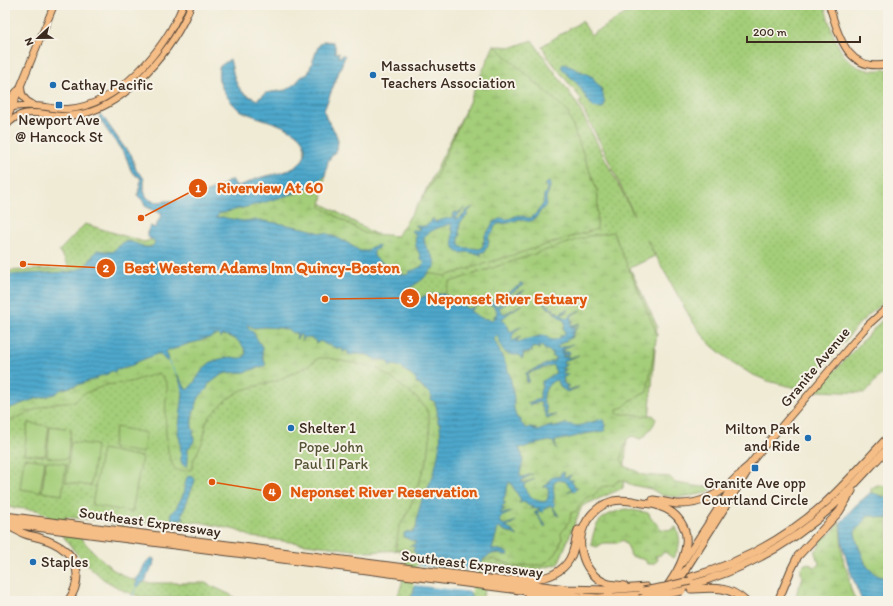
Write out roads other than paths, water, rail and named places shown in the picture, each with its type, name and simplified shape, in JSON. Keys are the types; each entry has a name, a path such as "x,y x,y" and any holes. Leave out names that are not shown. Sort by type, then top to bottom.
{"highway":[{"name":"Southeast Expressway","path":"7,526 247,553 486,584 502,581 579,590 633,589 642,593 664,584 688,585 770,544 814,513 834,495 888,437"},
{"path":"688,585 748,559 794,532 836,498 888,442"},
{"path":"688,585 745,565 769,553 792,538 834,505 888,448"},
{"name":"Southeast Expressway","path":"5,516 267,556 486,584 528,595 571,600 598,601 688,585 708,583 734,574 759,562 782,549 816,525 852,491 888,453"},
{"path":"502,581 520,578 543,578 553,575 561,570 568,563 572,555 577,531 584,516 591,508 604,500 625,496 678,504 694,502 704,500 715,494 730,485 738,476"},
{"path":"778,601 798,556 839,512 852,491"},
{"path":"633,589 609,584 598,578 592,573 581,552 581,534 589,516 596,510 609,503 619,500 629,500 658,506 675,514 683,526 686,539 682,570"},
{"path":"5,519 247,553"},
{"path":"7,526 26,534 56,543 70,555 76,565 77,580 75,590 68,601"},
{"name":"Granite Avenue","path":"657,601 682,570"},
{"name":"Granite Avenue","path":"665,601 682,570"},
{"path":"486,584 579,593 642,593"},
{"path":"688,585 728,590 738,595 745,601"},
{"path":"528,595 547,601"}],"main road":[{"path":"5,126 54,5"},
{"path":"5,110 12,107 23,106 38,106 60,109 76,108 98,101 118,88 145,65 162,44 173,27 183,5"},
{"path":"5,126 13,119 25,113 36,112 64,116 80,114 97,109 117,97 144,76 162,54 179,30 191,5"},
{"path":"829,5 846,49 855,59 868,65 878,66 888,64"},
{"path":"5,105 16,93 24,79"},
{"path":"21,86 22,93 26,100 29,103 38,106"},
{"name":"Granite Avenue","path":"682,570 762,449 860,333 888,307"},
{"name":"Granite Avenue","path":"682,570 738,476 743,470 750,466"}],"water":[{"path":"323,41 333,42 335,46 335,53 339,53 338,56 341,57 343,54 345,56 324,110 326,118 338,140 337,149 328,161 325,176 311,187 299,192 219,214 216,217 243,221 257,220 326,233 346,242 360,251 368,251 371,247 379,245 380,246 374,251 374,256 392,270 406,275 409,274 410,271 422,266 425,262 420,258 421,256 416,246 416,234 411,231 420,229 415,225 425,226 431,222 433,218 435,222 450,218 454,216 453,214 456,211 456,214 466,207 455,218 458,219 464,215 466,211 473,207 460,223 459,234 461,235 459,236 459,244 464,248 480,249 484,244 482,243 485,235 493,222 502,218 508,219 518,215 530,218 533,216 543,204 547,187 544,185 548,183 549,180 550,183 546,198 546,205 536,218 532,221 520,219 495,226 488,239 488,246 484,252 481,252 481,256 480,254 467,252 461,253 455,250 452,236 453,229 450,229 452,226 451,224 429,232 424,237 424,242 434,259 435,267 423,279 407,291 408,297 416,301 426,295 443,294 453,298 468,309 476,306 470,311 481,318 492,320 498,315 493,317 497,313 496,309 492,305 488,306 488,304 522,283 523,285 494,304 499,305 525,290 499,308 504,314 523,304 502,319 510,332 522,326 515,331 512,337 513,341 522,336 516,341 519,342 543,335 554,340 561,337 560,335 564,335 565,331 563,328 565,322 554,313 554,311 549,308 548,309 548,307 542,302 551,298 545,303 548,306 550,304 549,306 552,309 554,308 553,310 556,312 558,311 557,313 559,314 568,309 561,315 567,319 572,314 581,310 570,318 572,319 570,323 574,321 570,326 580,323 571,328 580,326 571,333 575,332 570,337 574,336 557,347 573,344 560,351 565,350 561,353 562,354 568,351 570,352 569,354 563,355 563,357 568,356 568,358 579,355 564,361 563,365 568,364 561,369 566,369 563,372 563,375 569,374 563,378 564,384 569,386 566,387 567,390 579,387 567,392 561,388 557,380 548,385 544,396 544,404 546,406 548,416 556,415 549,418 547,418 540,402 530,404 530,407 527,403 540,399 542,381 556,373 553,365 528,373 528,380 530,380 527,383 526,373 555,360 555,356 552,357 554,353 551,353 539,346 539,350 536,347 532,348 532,352 530,350 529,353 523,353 522,359 519,355 506,353 500,345 498,336 494,339 510,374 516,414 518,419 521,419 521,423 526,428 531,426 532,428 537,429 533,429 537,431 551,426 553,426 552,428 566,424 578,426 602,419 605,423 605,431 555,441 556,450 554,443 549,441 519,448 523,459 520,476 522,477 533,474 522,480 522,482 535,479 524,484 529,496 535,500 547,500 548,487 543,487 548,484 550,479 553,477 561,476 560,474 562,472 565,473 563,474 565,477 572,475 568,479 574,480 571,482 574,484 575,488 578,488 574,491 572,490 567,492 572,489 565,481 558,480 554,483 553,502 555,504 553,507 559,516 551,505 543,510 543,513 540,511 537,513 546,526 545,527 534,513 540,508 530,509 533,507 524,502 519,503 521,500 509,482 503,502 506,503 502,506 502,509 505,509 501,514 512,512 501,517 500,520 502,524 505,525 516,521 506,527 518,536 498,528 492,550 501,550 509,555 495,553 484,559 476,570 469,590 473,601 408,601 412,596 414,589 418,564 417,555 413,551 415,547 409,546 415,544 415,541 404,537 404,533 407,531 413,532 416,529 418,513 423,496 434,474 433,472 440,444 438,443 440,442 440,423 438,423 439,417 437,416 436,406 434,401 431,400 430,394 420,386 420,384 416,383 417,381 401,367 393,365 390,367 386,360 376,360 368,355 349,355 347,350 343,352 342,348 338,349 320,341 316,344 315,340 306,337 301,340 301,335 299,335 296,339 296,333 281,328 254,328 248,325 247,326 253,332 262,347 263,359 266,364 245,372 227,373 221,375 208,385 207,389 200,396 195,405 196,407 192,423 194,439 193,443 188,449 187,466 182,464 181,461 178,433 183,394 177,375 187,390 205,367 213,361 230,357 244,357 246,353 243,346 237,340 230,337 222,335 220,338 219,335 215,335 176,349 168,350 166,352 169,359 168,361 166,361 160,354 157,354 133,365 119,370 116,369 115,372 112,371 108,374 97,377 96,379 5,410 5,275 70,272 85,267 97,250 112,252 124,242 129,241 145,247 151,247 155,243 148,237 147,233 150,226 155,228 162,214 145,206 143,201 138,196 141,182 140,177 132,172 125,155 99,118 100,114 126,150 131,154 136,170 143,177 144,191 150,200 156,202 179,200 207,192 232,179 235,185 240,186 259,178 282,172 297,166 304,158 304,143 298,135 289,129 243,112 236,107 228,98 220,83 219,67 230,59 234,78 238,87 245,94 257,100 266,93 286,90 296,83 301,77 308,74 318,47"},
{"path":"563,64 593,77 595,82 602,90 605,104 603,108 592,106 579,86 561,67"},
{"path":"188,476 193,477 195,481 183,512 182,516 185,518 172,521 171,513 176,508 184,493"},
{"path":"870,493 888,498 888,519 868,516 856,529 855,533 866,565 875,574 888,578 888,601 862,601 847,562 842,541 841,522 853,508"},
{"path":"152,558 154,559 154,564 146,580 139,586 136,586 136,579 141,574 144,565"}],"waterway":[{"path":"168,361 177,375"},
{"path":"130,601 138,585"}],"place":[{"name":"Massachusetts Teachers Association","path":"373,75"},
{"name":"Cathay Pacific","path":"53,85"},
{"name":"Newport Ave @ Hancock St","path":"59,105"},
{"name":"Riverview At 60","path":"141,218"},
{"name":"Best Western Adams Inn Quincy-Boston","path":"23,264"},
{"name":"Neponset River Estuary","path":"325,299"},
{"name":"Shelter 1","path":"291,428"},
{"name":"Milton Park and Ride","path":"808,438"},
{"name":"Granite Ave opp Courtland Circle","path":"755,468"},
{"name":"Neponset River Reservation","path":"212,482"},
{"name":"Staples","path":"33,562"}],"park label":[{"name":"Pope John Paul II Park","path":"331,456"}]}
